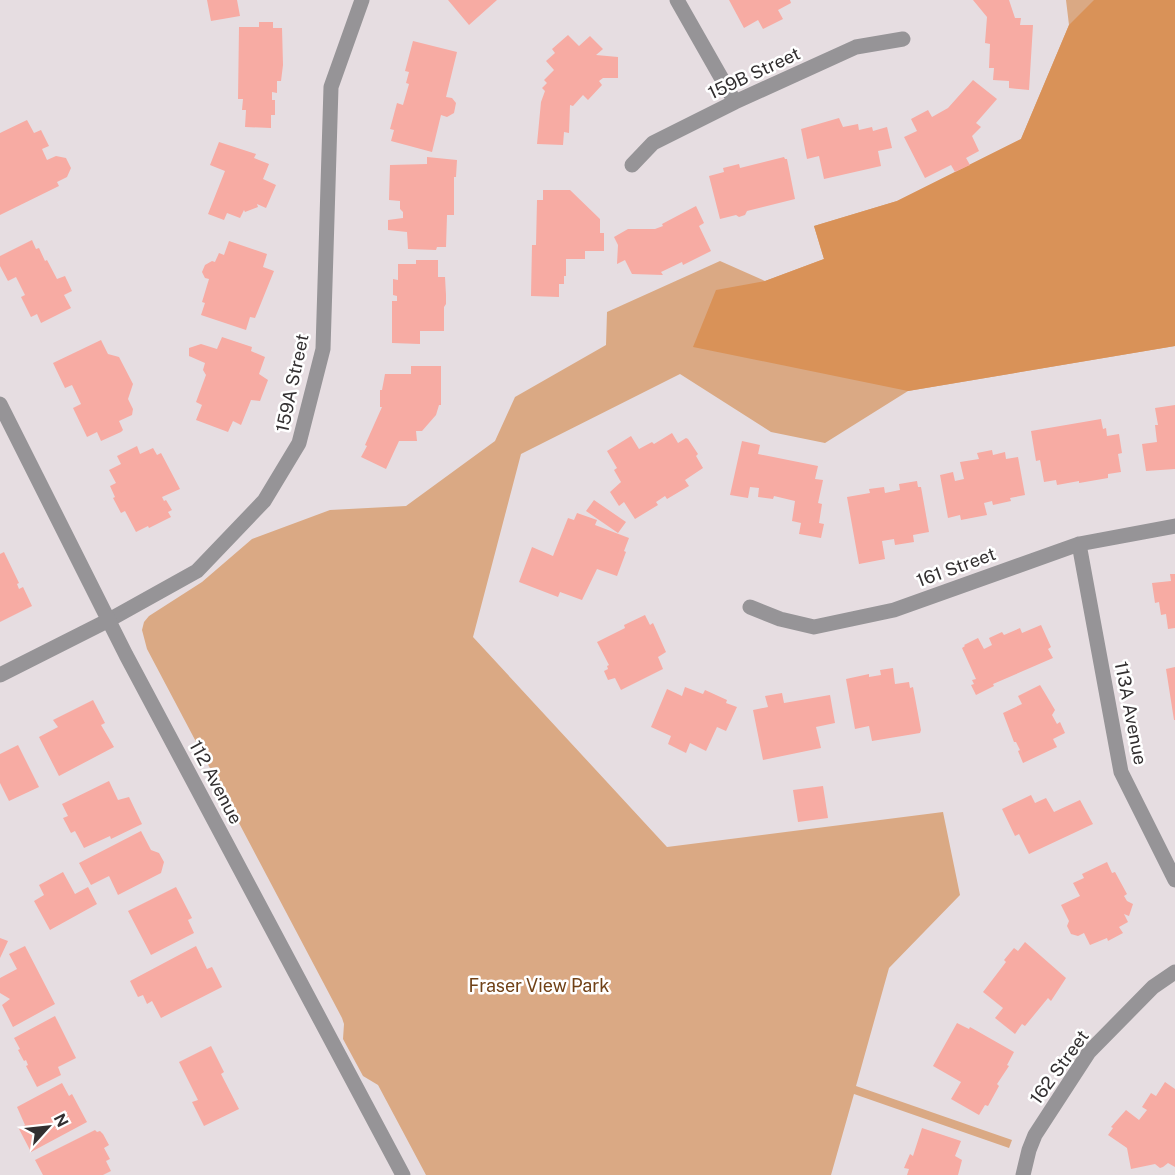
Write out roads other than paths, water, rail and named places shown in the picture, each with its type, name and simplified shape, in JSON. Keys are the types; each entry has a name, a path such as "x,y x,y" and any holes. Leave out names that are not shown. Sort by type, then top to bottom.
{"street":[{"name":"159A Street","path":"0,675 109,620 197,571 264,501 299,443 323,349 331,87 362,0"},
{"path":"677,0 735,102"},
{"name":"159B Street","path":"632,165 653,143 735,102 856,47 903,39"},
{"name":"112 Avenue","path":"0,404 109,620 403,1175"},
{"name":"161 Street","path":"750,607 780,619 814,627 894,610 1079,544 1175,526"},
{"name":"113A Avenue","path":"1079,544 1121,772 1175,880"},
{"name":"162 Street","path":"1023,1175 1035,1135 1089,1052 1153,987 1175,972"}],"park label":[{"name":"Fraser View Park","path":"539,985"}]}
